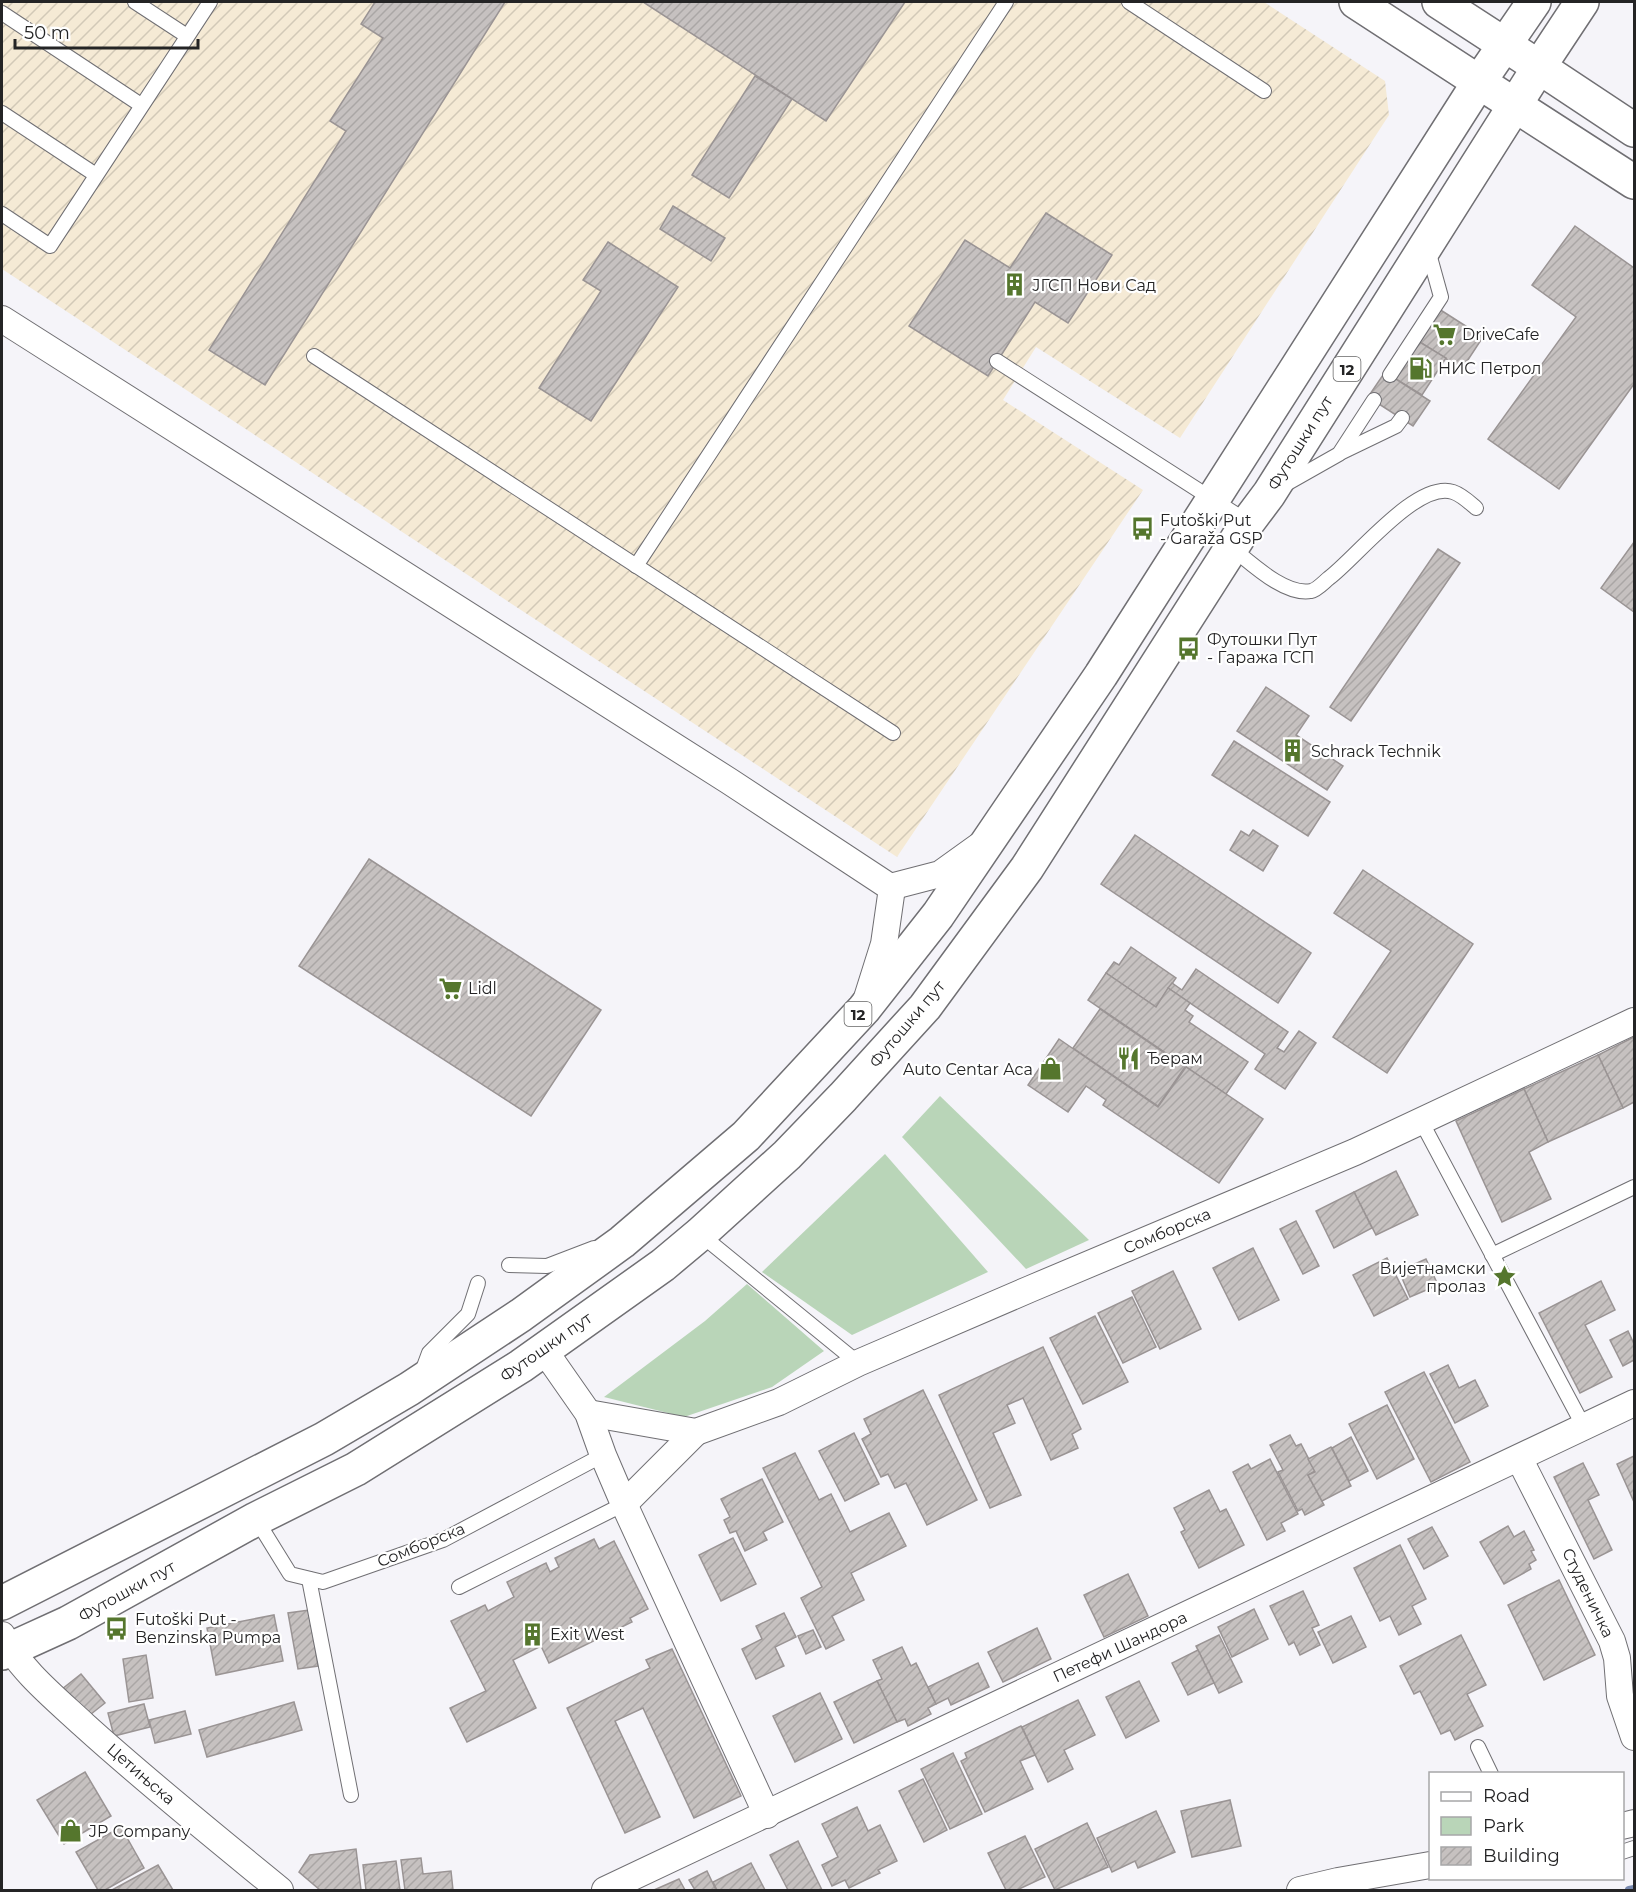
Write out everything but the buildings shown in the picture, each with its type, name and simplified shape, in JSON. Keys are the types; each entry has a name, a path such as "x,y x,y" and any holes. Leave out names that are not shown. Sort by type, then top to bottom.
{"main road":[{"path":"1356,2 1635,183"},
{"path":"1439,2 1635,130"},
{"path":"1479,82 1534,2"},
{"path":"1539,67 1582,2"},
{"name":"12","path":"1515,104 1539,67"},
{"name":"12","path":"2,1603 324,1438 417,1384 521,1315 622,1242 746,1136 864,1009 938,915 993,836 1101,675 1479,82"},
{"name":"Футошки пут","path":"4,1646 68,1623 256,1519 356,1469 544,1350 663,1265 787,1155 925,1007 1028,868 1240,535 1269,494 1515,104"}],"street":[{"path":"2,319 729,781 892,888 940,874 993,836"},
{"path":"864,1009 884,944 892,888"},
{"name":"Сомборска","path":"624,1504 696,1432 779,1402 858,1363 1355,1152 1635,1021"},
{"path":"544,1350 588,1413 624,1504 767,1815"},
{"name":"Петефи Шандора","path":"605,1890 1635,1403"},
{"name":"Сомборска","path":"588,1413 696,1432"},
{"name":"Студеничка","path":"1519,1458 1607,1632 1626,1656 1620,1696 1635,1737"},
{"name":"Цетињска","path":"4,1646 52,1695 131,1768 280,1890"},
{"path":"1300,1890 1429,1865"}],"lane":[{"path":"135,2 187,36"},
{"path":"2,214 50,246 210,2"},
{"path":"636,566 1005,2"},
{"path":"1129,2 1264,91"},
{"path":"2,13 141,105"},
{"path":"2,113 96,175"},
{"path":"1390,375 1409,350 1441,297 1426,244"},
{"path":"314,356 893,733"},
{"path":"998,360 1212,499 1279,584 1296,590 1312,591 1336,572 1392,519 1424,496 1441,491 1452,492 1476,508"},
{"path":"1338,454 1374,400"},
{"path":"1269,494 1338,454 1396,426 1402,418"},
{"path":"1421,1121 1584,1427"},
{"path":"1492,1255 1635,1187"},
{"path":"700,1234 858,1363"},
{"path":"509,1265 547,1266 588,1250 622,1242"},
{"path":"417,1384 429,1353 468,1314 478,1283"},
{"name":"Сомборска","path":"309,1579 323,1582 443,1540 603,1455"},
{"path":"459,1587 624,1504"},
{"path":"256,1519 290,1574 309,1579 351,1796"},
{"path":"1478,1747 1490,1772"}],"shaded area":[{"path":"2,2 1264,2 1385,81 1389,115 1180,438 1036,347 1003,400 1143,490 897,857 2,269"}],"green space":[{"path":"940,1096 1089,1240 1026,1269 902,1137"},
{"path":"885,1154 988,1272 852,1335 762,1272"},
{"path":"747,1284 824,1351 772,1387 684,1417 604,1397 705,1321"}],"waterway":[{"path":"1629,1890 1634,1889"}],"place":[{"name":"ЈГСП Нови Сад","path":"1014,285"},
{"name":"DriveCafe","path":"1444,334"},
{"name":"НИС Петрол","path":"1420,368"},
{"name":"Futoški Put - Garaža GSP","path":"1142,529"},
{"name":"Футошки Пут - Гаража ГСП","path":"1189,648"},
{"name":"Schrack Technik","path":"1293,751"},
{"name":"Lidl","path":"450,988"},
{"name":"Ђерам","path":"1129,1058"},
{"name":"Auto Centar Aca","path":"1051,1069"},
{"name":"Вијетнамски пролаз","path":"1504,1277"},
{"name":"Futoški Put - Benzinska Pumpa","path":"117,1628"},
{"name":"Exit West","path":"532,1634"},
{"name":"JP Company","path":"71,1831"}]}
